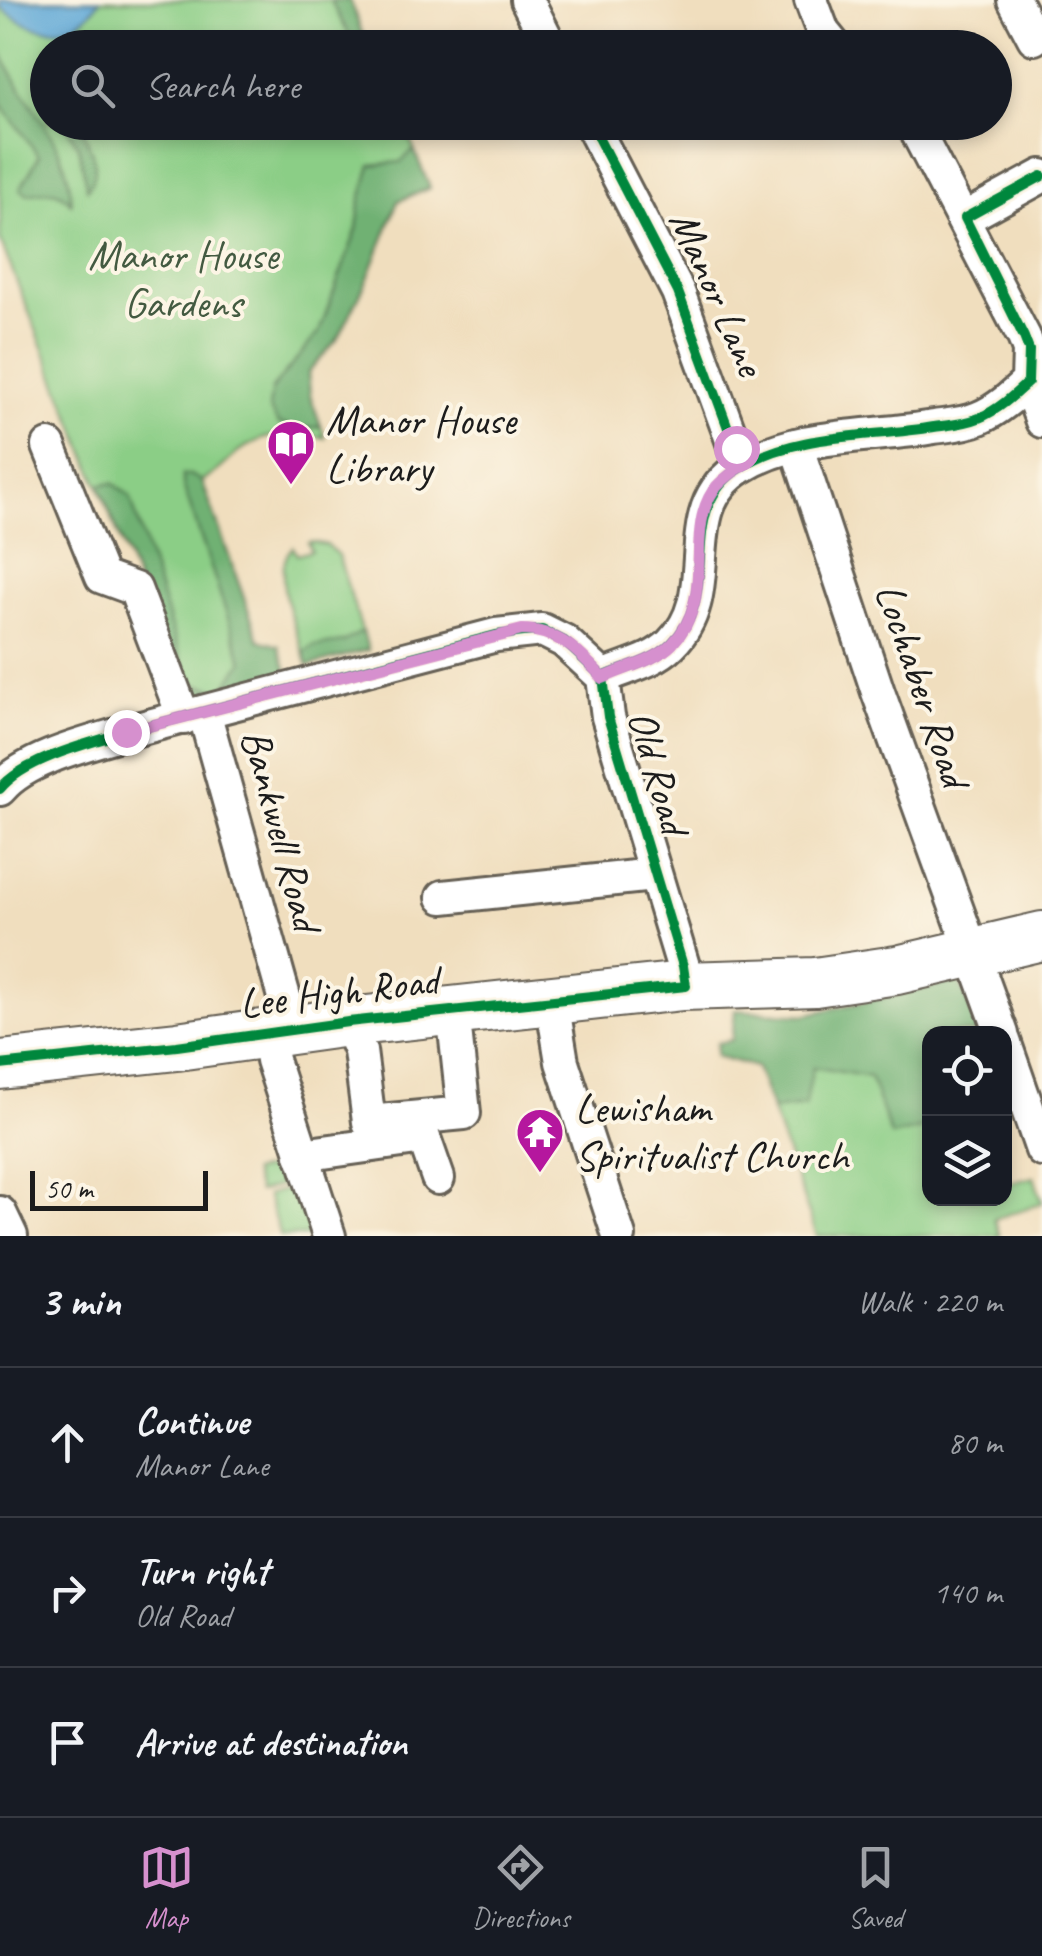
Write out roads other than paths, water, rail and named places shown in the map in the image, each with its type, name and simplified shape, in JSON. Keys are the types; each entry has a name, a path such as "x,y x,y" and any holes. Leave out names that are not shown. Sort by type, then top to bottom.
{"highway":[{"name":"Lee High Road","path":"0,1065 686,986 815,982 878,973 1042,936"}],"street":[{"path":"527,0 542,30"},
{"path":"811,0 822,30"},
{"path":"1014,0 1034,38"},
{"name":"Manor Lane","path":"599,140 678,292 739,457"},
{"path":"922,140 1024,337 1029,350 1028,382 1042,421"},
{"path":"965,218 1042,176"},
{"path":"603,678 662,652 681,632 696,599 706,505 739,457 977,419 998,408 1028,382"},
{"name":"Bankwell Road","path":"49,446 102,577 135,588 194,715 280,1031 272,1060 328,1236"},
{"name":"Lochaber Road","path":"796,446 878,692 999,1026"},
{"name":"Old Road","path":"0,789 25,770 68,750 522,630 542,630 564,640 603,678 608,717 684,966 686,986"},
{"path":"442,898 654,874"},
{"path":"552,1000 562,1062 619,1236"},
{"path":"348,1022 360,1051 370,1122 464,1113 453,1011"},
{"path":"1012,1064 1042,1150"},
{"path":"302,1155 424,1138 438,1178"},
{"path":"0,1213 10,1236"}],"water":[{"path":"0,0 100,0 78,23 53,30 26,24 0,7"}],"place":[{"name":"Manor House Library","path":"291,486"},
{"name":"Lewisham Spiritualist Church","path":"540,1174"}],"park label":[{"name":"Manor House Gardens","path":"183,279"}]}
